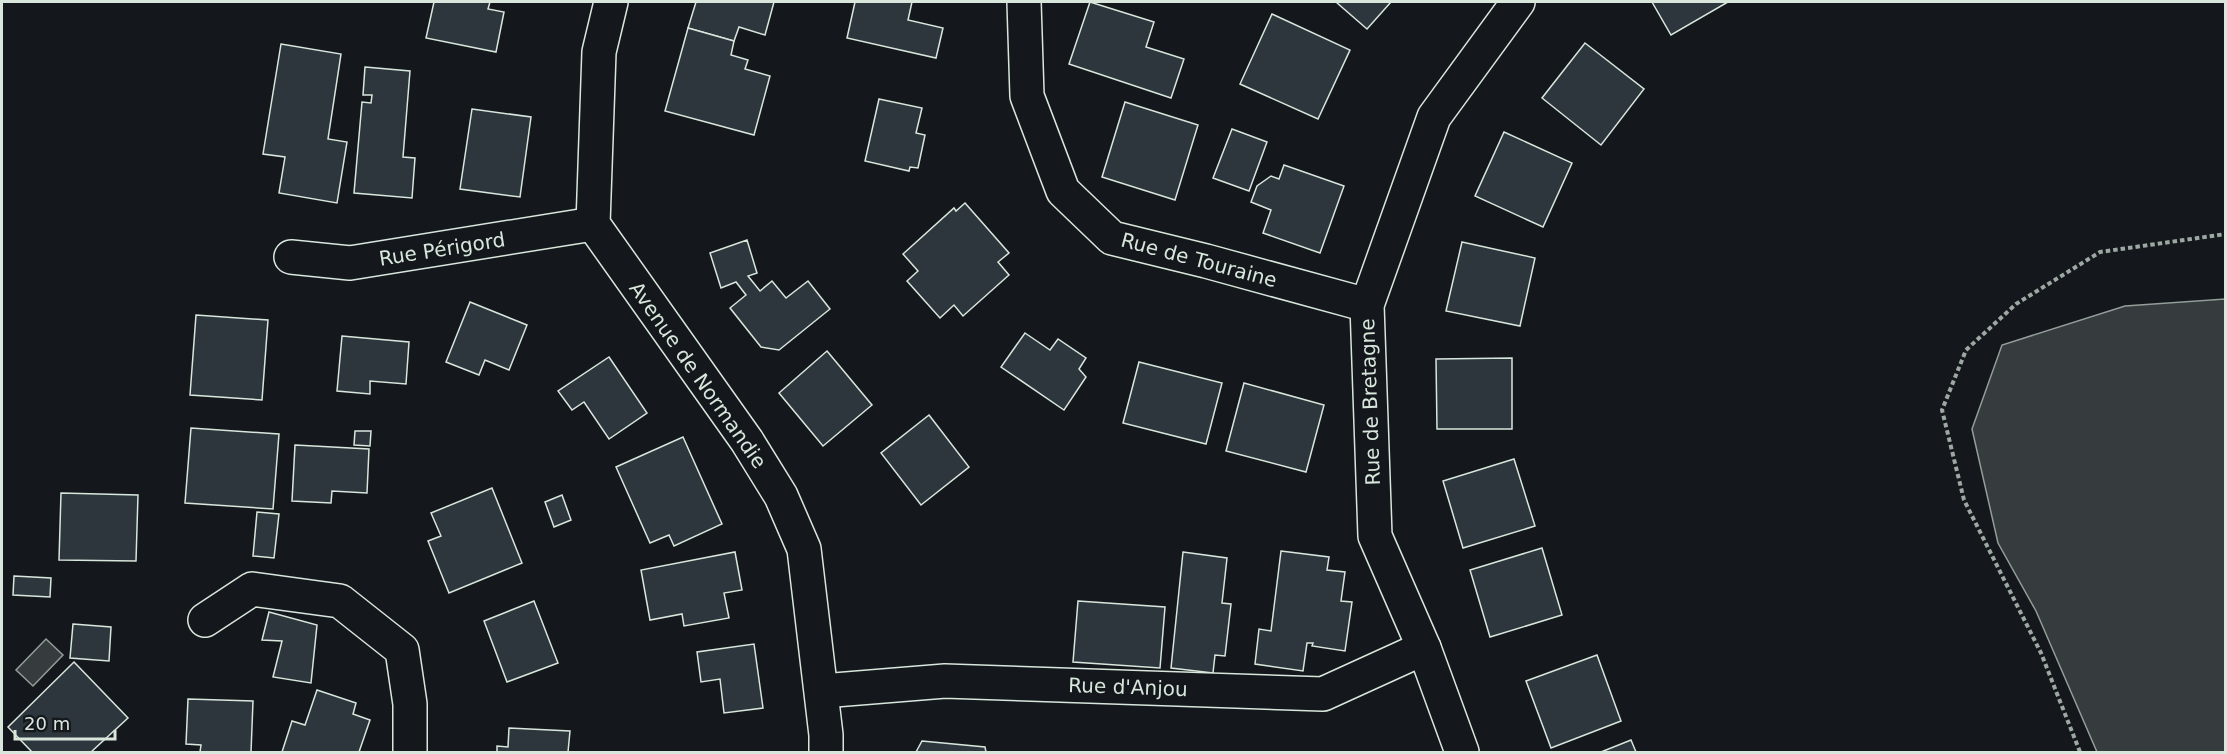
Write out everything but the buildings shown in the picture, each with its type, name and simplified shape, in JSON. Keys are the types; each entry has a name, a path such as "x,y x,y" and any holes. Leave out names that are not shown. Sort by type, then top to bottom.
{"street":[{"path":"593,224 599,52 611,2"},
{"name":"Rue de Touraine","path":"1024,2 1027,96 1063,191 1112,238 1367,305"},
{"name":"Rue de Bretagne","path":"1462,753 1424,648 1375,536 1367,305 1434,117 1518,2"},
{"name":"Rue Périgord","path":"291,257 350,263 593,224"},
{"name":"Avenue de Normandie","path":"593,224 747,441 780,496 804,549 822,692 826,753"},
{"path":"205,620 252,589 340,601 402,650 410,704 410,753"},
{"name":"Rue d'Anjou","path":"822,692 945,681 1323,694 1424,648"}],"path":[{"path":"2080,753 2041,653 1964,500 1942,410 1966,350 2016,304 2100,252 2226,234"}],"shaded area":[{"path":"2225,299 2225,752 2097,752 2036,611 1998,543 1972,429 2002,345 2125,306"},
{"path":"46,639 63,655 33,686 16,670"}]}
